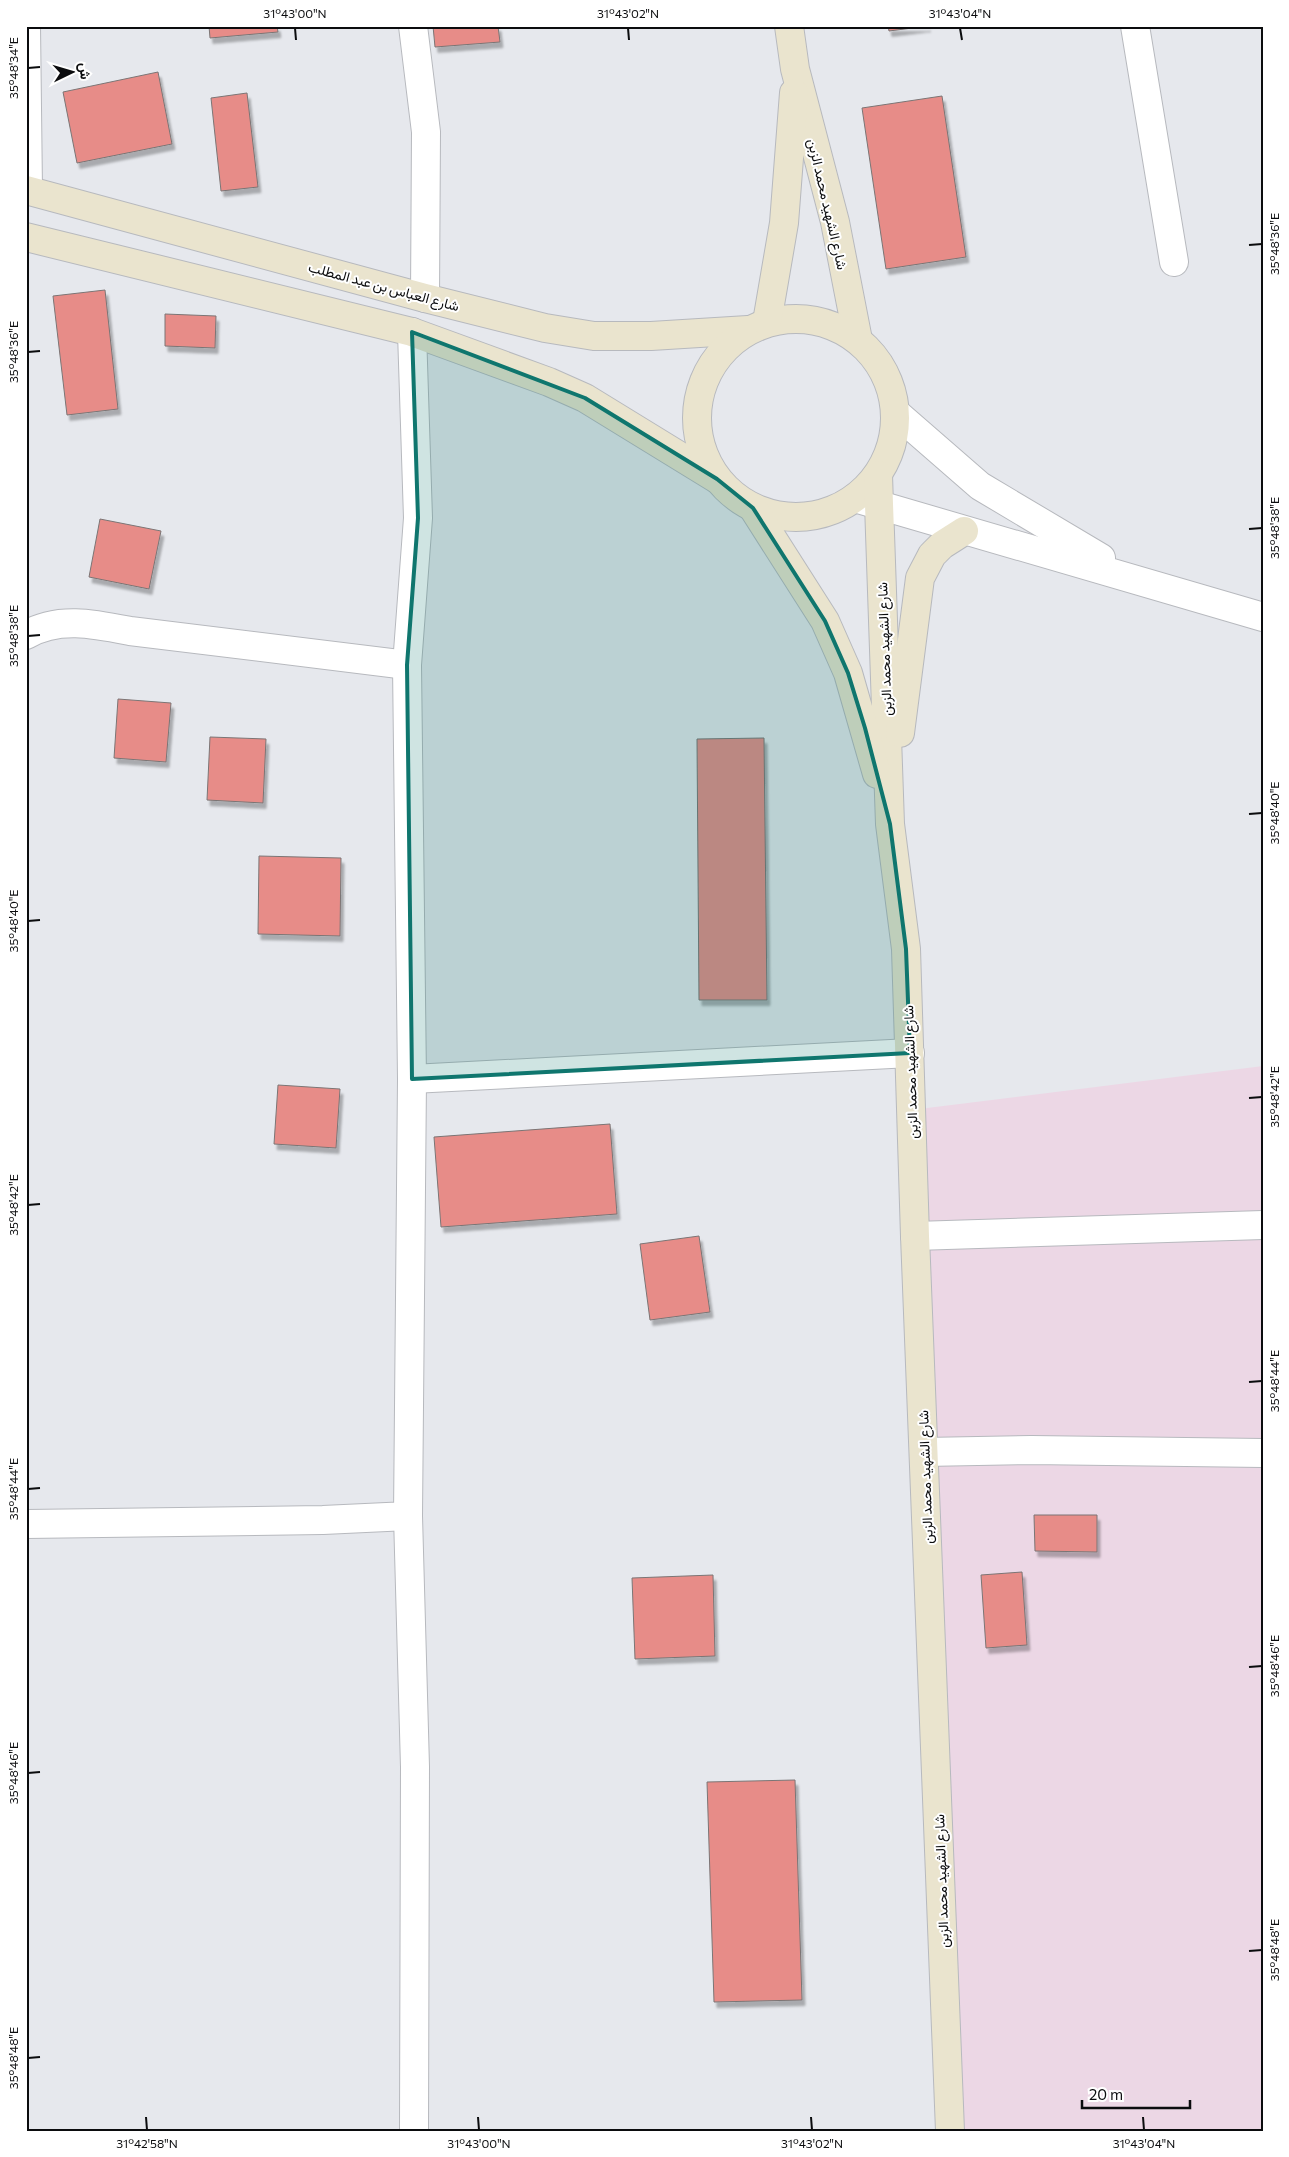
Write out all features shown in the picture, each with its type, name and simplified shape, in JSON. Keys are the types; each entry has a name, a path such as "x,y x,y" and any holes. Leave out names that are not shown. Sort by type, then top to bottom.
{"street":[{"path":"26,26 27,190"},
{"path":"413,26 426,132 425,298"},
{"name":"شارع الشهيد محمد الزبن","path":"789,26 795,70 834,222 858,340"},
{"path":"1135,26 1174,262"},
{"name":"شارع الشهيد محمد الزبن","path":"757,326 784,223 795,70"},
{"name":"شارع العباس بن عبد المطلب","path":"27,190 425,298 545,328 594,336 650,336 757,326 799,318 830,324 858,340"},
{"path":"26,237 412,332 548,382 585,398 717,479 733,496 753,508 784,517 816,515 867,502 1263,617"},
{"path":"717,479 698,440 698,398 715,358 757,326"},
{"path":"412,332 418,518 407,665 412,1079 408,1516 415,1767 414,2131"},
{"path":"858,340 884,372 895,412 980,486 1139,580"},
{"name":"شارع الشهيد محمد الزبن","path":"895,412 892,445 867,502 890,824 906,949 915,1236 950,2131"},
{"name":"شارع الشهيد محمد الزبن","path":"753,508 825,621 848,673 865,728 890,824"},
{"path":"890,824 920,578 932,555 942,545 964,531"},
{"path":"26,635 39,627 57,623 94,624 130,631 407,665"},
{"path":"412,1079 910,1053"},
{"path":"915,1236 1263,1224"},
{"path":"924,1452 1030,1450 1263,1453"},
{"path":"26,1524 323,1520 408,1516"}],"highlighted area":[{"path":"412,332 585,398 717,479 753,508 825,621 848,673 865,728 890,824 906,949 910,1053 412,1079 407,665 418,518"}],"shaded area":[{"path":"1263,1066 1263,2131 951,2131 911,1110"}],"building":[{"path":"209,26 277,26 278,32 210,38"},
{"path":"433,26 498,26 500,42 435,47"},
{"path":"888,26 928,26 889,31"},
{"path":"158,72 172,144 77,163 63,92"},
{"path":"247,93 258,187 221,191 211,98"},
{"path":"942,96 966,257 886,269 862,108"},
{"path":"105,290 118,409 67,415 53,296"},
{"path":"165,314 216,316 215,348 165,346"},
{"path":"100,519 161,531 149,589 89,577"},
{"path":"118,699 171,703 166,762 114,758"},
{"path":"210,737 266,739 263,803 207,800"},
{"path":"764,738 767,1000 699,1000 697,739"},
{"path":"259,856 341,858 340,936 258,934"},
{"path":"278,1085 340,1089 336,1148 274,1144"},
{"path":"610,1124 617,1214 441,1227 434,1137"},
{"path":"699,1236 710,1312 650,1320 640,1244"},
{"path":"1034,1515 1097,1515 1097,1552 1035,1551"},
{"path":"1022,1572 1027,1645 986,1648 981,1575"},
{"path":"713,1575 715,1656 635,1659 632,1578"},
{"path":"795,1780 802,2000 714,2002 707,1782"}]}
